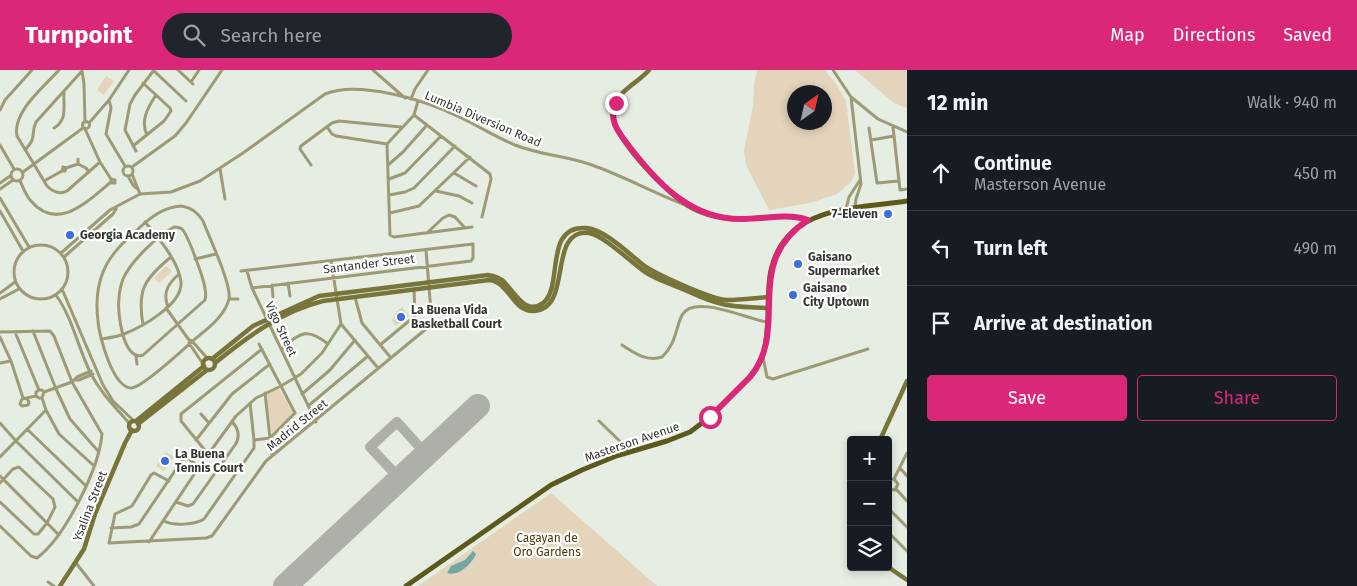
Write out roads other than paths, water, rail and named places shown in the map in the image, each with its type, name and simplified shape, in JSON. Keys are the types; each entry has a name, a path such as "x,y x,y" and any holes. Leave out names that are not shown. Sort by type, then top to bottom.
{"main road":[{"name":"Masterson Avenue","path":"406,586 551,485 582,470 631,451 680,437 698,427 750,377 763,357 772,268 779,250 789,235 808,220 822,214 907,201"}],"street":[{"path":"0,110 5,100 32,70"},
{"path":"60,70 19,117 16,129 17,136 52,191 63,193 100,162"},
{"path":"20,181 30,200 35,205 43,210 59,214 72,212 80,208 111,181 82,125 109,100 129,70"},
{"path":"136,151 126,135 125,126 130,104 153,70 186,101"},
{"path":"178,70 192,83 199,70"},
{"path":"140,194 137,188 133,186 130,175 132,167 175,136 189,119 222,70"},
{"path":"373,70 406,98"},
{"path":"411,99 415,89 428,70"},
{"path":"649,70 619,97 613,108 613,121 626,142 652,175 689,206 709,215 741,220 796,217 808,220"},
{"path":"833,70 851,97 878,119 907,132"},
{"path":"25,150 34,139 36,122 82,71"},
{"path":"20,181 23,177 23,172 84,128 89,127 82,71"},
{"path":"133,146 164,121 171,111 143,83"},
{"name":"Lumbia Diversion Road","path":"62,255 114,214 116,209 128,200 140,194 179,190 196,183 220,169 296,113 330,92 349,88 387,93 418,101 449,112 513,144 542,154 594,165 689,206"},
{"path":"54,128 58,126 63,118 65,108 64,91"},
{"path":"147,135 144,126 146,111 156,95"},
{"path":"851,97 861,186 855,208"},
{"path":"109,100 111,108 106,134 125,166 123,172 130,175"},
{"path":"418,101 414,114 387,144 390,234 393,237 472,228"},
{"path":"414,114 427,126 489,172 491,176 482,217"},
{"path":"312,165 300,149 300,146 327,126 339,121 346,121 402,127"},
{"path":"327,126 332,134 336,136 387,144"},
{"path":"388,165 427,126"},
{"path":"893,127 900,190 907,189"},
{"path":"869,128 877,183 899,181"},
{"path":"388,179 405,173 441,136"},
{"path":"871,140 894,136"},
{"path":"0,145 14,169"},
{"path":"389,195 414,188 455,146"},
{"path":"390,213 416,207 436,191 470,157"},
{"path":"78,159 78,164"},
{"path":"44,181 62,170 65,171 66,168 78,164 89,172"},
{"path":"125,166 132,167"},
{"path":"14,169 19,169 23,172"},
{"path":"0,183 10,176 14,169"},
{"path":"220,169 225,200"},
{"path":"454,173 476,186"},
{"path":"10,176 13,180"},
{"path":"0,189 13,180 20,181"},
{"path":"846,209 849,197 860,180"},
{"path":"436,191 459,196 472,204"},
{"path":"0,198 29,247"},
{"path":"173,206 189,208 197,212 203,221 226,280 229,299 219,317 145,381 132,388 117,380 101,339 97,310 100,285 104,272 116,252 145,222 154,215 173,206"},
{"path":"0,210 23,251"},
{"path":"428,232 449,215 456,217 465,228"},
{"path":"101,339 123,335 143,325 167,308 176,298 181,288 179,274 171,257 145,222"},
{"path":"174,227 179,227 184,232 205,286 206,295 205,300 177,326 143,355 136,356 130,352 123,335 118,299 123,280 132,263 158,238 174,227"},
{"path":"212,360 253,326 311,298 429,282 484,280 496,282 503,287 520,307 528,310 542,309 553,299 568,243 577,234 587,233 599,238 657,279 703,298 748,307 768,308"},
{"name":"Santander Street","path":"252,288 472,260 473,244 426,250"},
{"path":"45,245 53,248 62,255 68,265 68,274 62,289 56,295 41,300 32,298 19,289 15,282 14,267 16,260 29,247 45,245"},
{"path":"242,272 426,250"},
{"name":"Madrid Street","path":"111,528 109,543 210,537 260,468 272,456 316,422 432,324 426,250"},
{"path":"195,259 216,254"},
{"path":"143,325 140,310 143,288 150,276 171,257"},
{"path":"331,261 341,324 378,368"},
{"name":"Vigo Street","path":"247,271 252,288 316,422"},
{"path":"179,274 166,289 167,308 205,367 213,369 212,360 190,342"},
{"path":"205,367 204,361 212,360 256,331 308,305 336,296 355,297 414,290 470,280"},
{"path":"0,293 15,282"},
{"path":"288,283 290,296"},
{"path":"272,285 273,297"},
{"path":"0,299 19,289"},
{"path":"62,289 96,370 113,401 134,422"},
{"path":"380,345 415,316 414,290"},
{"path":"56,295 68,314 91,373 110,402 134,422"},
{"path":"355,297 362,323 391,358"},
{"path":"727,302 769,297"},
{"path":"229,299 238,299"},
{"path":"748,299 748,307"},
{"path":"622,344 643,356 662,357 675,338 684,312 702,305 756,321 768,322"},
{"path":"149,542 199,467 232,422 250,402 295,378 318,359 341,324"},
{"path":"0,332 47,330 52,333 73,381 101,430 102,438 86,486 78,502 59,535 42,554 34,558 0,526"},
{"path":"33,331 70,419 98,451"},
{"path":"15,332 39,390 44,392 56,389 77,377 96,370"},
{"path":"281,349 303,333 318,336 328,344"},
{"path":"0,336 25,399 36,396 42,398"},
{"path":"302,394 330,370 355,340"},
{"path":"254,440 270,438 295,414 260,344"},
{"path":"208,454 181,421 181,414 262,349"},
{"path":"763,357 767,377 773,378 868,350"},
{"path":"136,356 137,364"},
{"path":"308,406 368,356"},
{"path":"0,362 11,361"},
{"path":"196,440 232,394 270,364"},
{"name":"Ysalina Street","path":"60,586 84,549 95,514 125,443 132,430 137,430 134,422 205,367"},
{"path":"882,436 907,381"},
{"path":"36,396 36,392 39,390"},
{"path":"44,392 42,398 46,410 59,434 93,466"},
{"path":"265,393 272,456"},
{"path":"164,521 169,523 200,522 204,519 252,450 254,440 250,402"},
{"path":"0,457 46,410"},
{"path":"201,414 209,423"},
{"path":"599,421 631,451"},
{"path":"132,430 130,428 134,422"},
{"path":"176,502 188,506 193,504 230,454 238,439 237,428 232,422"},
{"path":"0,423 78,502"},
{"path":"27,429 86,486"},
{"path":"896,489 898,484 894,479 907,453"},
{"path":"169,481 158,474 153,474 132,506 115,514 111,528 140,524 169,481 183,459 189,459 199,467"},
{"path":"0,483 2,478 18,467 53,499 55,507 47,523 38,534 34,534 0,502"},
{"path":"900,468 907,476"},
{"path":"2,478 59,535"},
{"path":"892,490 896,489"},
{"path":"896,489 907,501"},
{"path":"892,512 907,528"},
{"path":"892,536 907,551"},
{"path":"76,562 94,586"},
{"path":"892,570 907,580"},
{"path":"48,582 54,586"}],"water":[{"path":"473,551 476,554 464,569 456,573 447,573 451,566 465,560"}],"place":[{"name":"7-Eleven","path":"888,214"},
{"name":"Georgia Academy","path":"70,235"},
{"name":"Gaisano Supermarket","path":"798,264"},
{"name":"Gaisano City Uptown","path":"793,295"},
{"name":"La Buena Vida Basketball Court","path":"401,317"},
{"name":"La Buena Tennis Court","path":"165,461"}],"park label":[{"name":"Cagayan de Oro Gardens","path":"547,545"}]}
